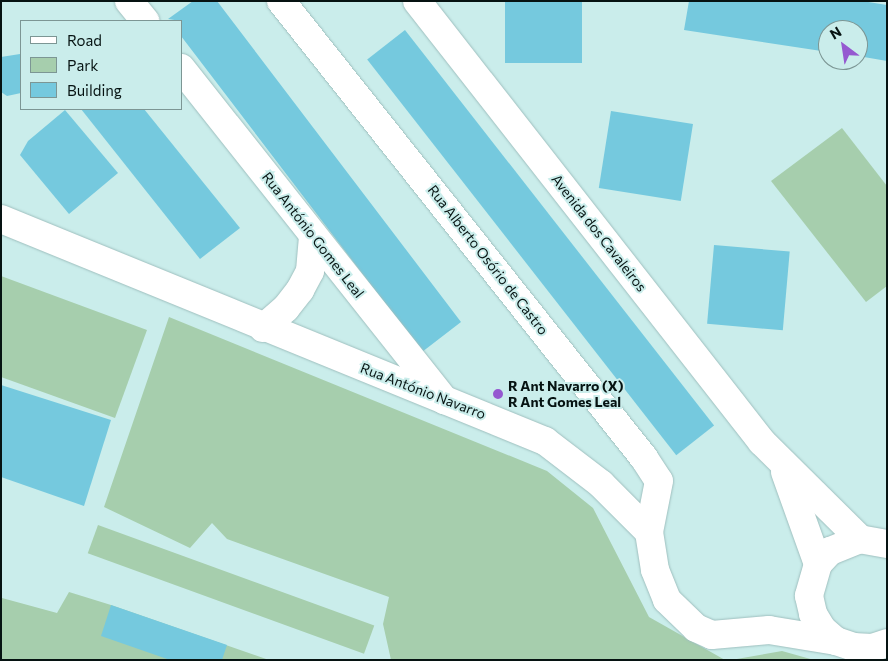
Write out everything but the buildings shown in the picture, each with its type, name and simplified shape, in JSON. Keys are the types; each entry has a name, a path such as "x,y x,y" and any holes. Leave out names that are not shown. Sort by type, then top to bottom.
{"street":[{"path":"130,1 144,20"},
{"name":"Rua Alberto Osório de Castro","path":"281,1 644,458 659,481 650,532"},
{"name":"Avenida dos Cavaleiros","path":"417,1 782,464 878,541"},
{"name":"Rua António Gomes Leal","path":"182,69 446,402"},
{"name":"Rua António Navarro","path":"1,218 262,328 446,402 511,425 545,441 601,484 650,532"},
{"path":"262,328 286,308 300,290 310,271 313,235"},
{"name":"Avenida dos Cavaleiros","path":"782,464 818,564"},
{"path":"650,532 655,570 667,600 680,615 712,635 769,630 836,640 853,647 882,648"},
{"path":"836,640 822,629 813,614 809,596 818,564 830,551 878,541"},
{"path":"769,630 809,596"}],"green space":[{"path":"842,128 887,186 887,286 866,302 771,181"},
{"path":"1,276 147,330 115,418 1,377"},
{"path":"169,317 547,471 593,508 649,617 725,660 391,660 383,624 389,597 227,539 212,523 190,548 104,507"},
{"path":"98,525 374,626 364,654 88,553"},
{"path":"69,592 269,660 1,660 2,598 57,613"},
{"path":"782,651 814,660 731,660"}],"place":[{"name":"R Ant Navarro (X) R Ant Gomes Leal","path":"498,394"}]}
